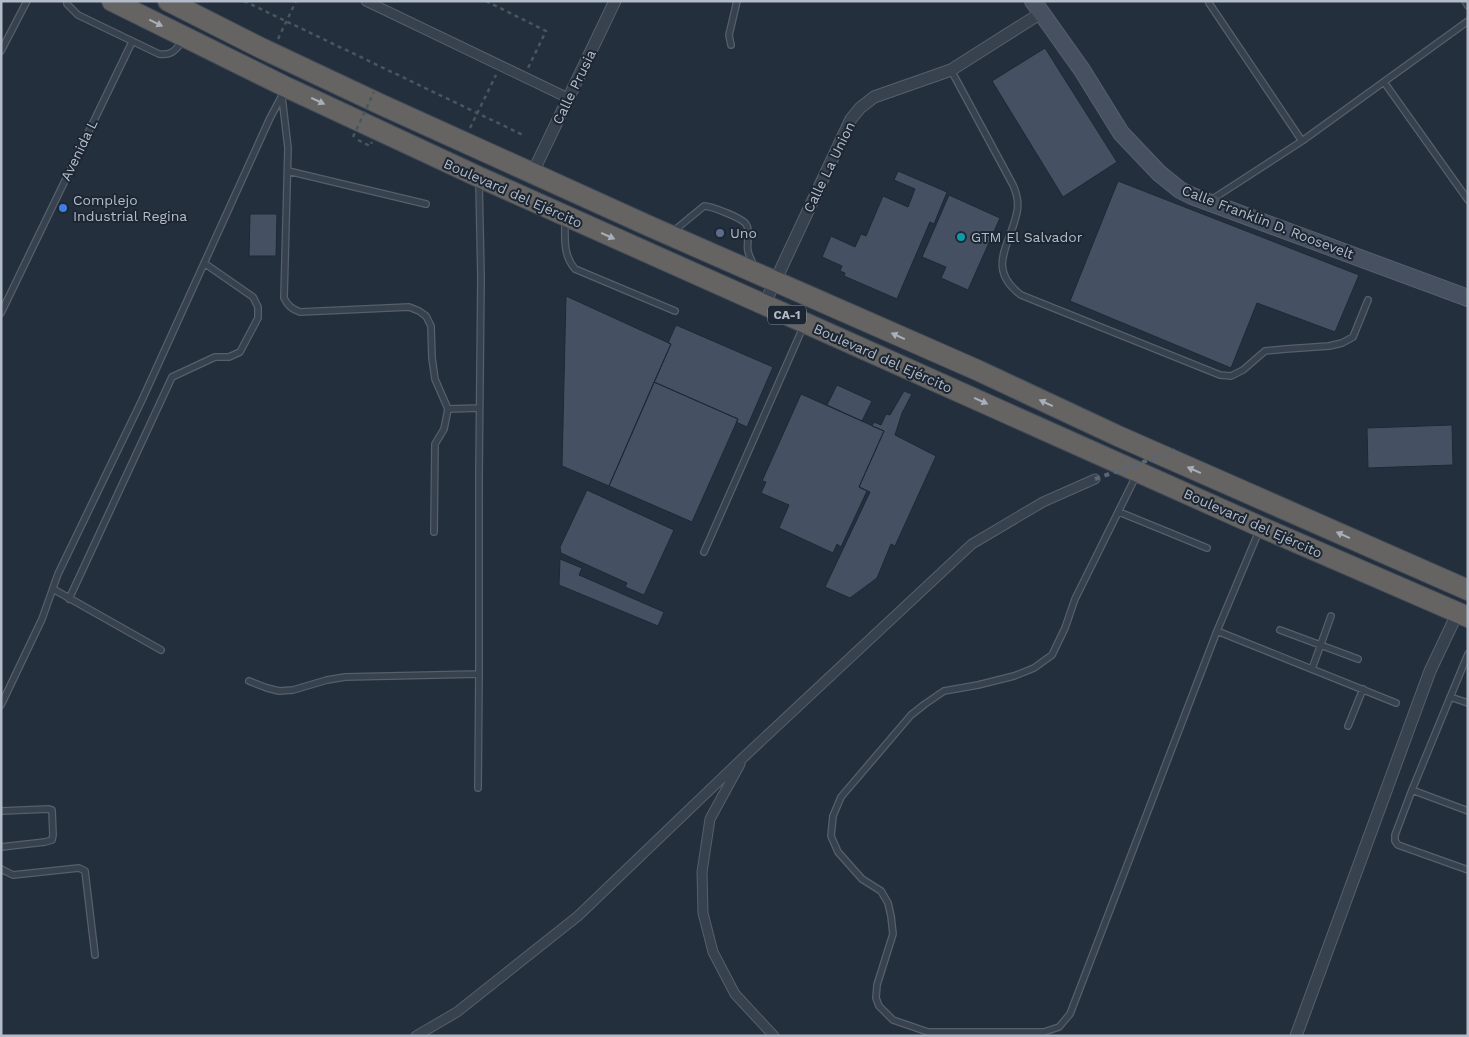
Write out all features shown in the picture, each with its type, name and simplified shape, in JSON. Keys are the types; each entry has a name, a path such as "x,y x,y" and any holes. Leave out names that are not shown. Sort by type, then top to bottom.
{"highway":[{"name":"Boulevard del Ejército","path":"112,1 186,38 284,92 1463,615"},
{"name":"Boulevard del Ejército","path":"168,1 367,98 722,258 978,370 1127,440 1468,590"},
{"path":"710,281 725,278 727,268 722,258"},
{"path":"784,314 775,304 777,293 783,288 794,289"},
{"path":"1366,572 1372,572 1380,567 1381,558 1376,550"},
{"path":"1419,596 1415,588 1417,579 1423,574 1430,574"}],"main road":[{"name":"Calle Franklin D. Roosevelt","path":"1037,7 1082,70 1121,133 1159,173 1180,190 1462,295"}],"street":[{"path":"366,1 568,98"},
{"name":"Calle Prusia","path":"533,172 615,1"},
{"name":"Calle La Union","path":"764,305 767,278 851,119 860,108 874,97 951,70 1037,7"},
{"path":"416,1036 457,1012 578,916 746,755 972,544 1042,502 1095,479"},
{"path":"1296,1036 1430,671 1463,615"},
{"path":"746,755 710,819 702,872 703,913 713,952 735,994 774,1036"}],"lane":[{"path":"1,51 27,1"},
{"path":"67,1 67,4 78,15 159,54 167,55 173,52 186,38"},
{"path":"731,45 729,35 737,1"},
{"path":"1465,1 1468,6"},
{"path":"1209,3 1302,142"},
{"path":"1209,201 1302,142 1468,21"},
{"name":"Avenida L","path":"1,313 132,42"},
{"path":"951,70 1016,193 1018,212 1005,247 1002,264 1004,276 1013,289 1021,295 1220,375 1231,376 1243,370 1265,352 1329,346 1342,343 1353,337 1368,300"},
{"path":"1384,82 1468,200"},
{"path":"284,92 288,148 284,298 293,310 300,312 409,307 426,316 431,326 435,379 448,409 444,429 435,444 434,532"},
{"path":"1,705 42,619 58,574 142,400 270,118 284,92"},
{"path":"288,171 426,204"},
{"path":"478,788 481,277 479,178"},
{"path":"676,229 704,206 710,206 740,220 746,224 748,230 747,251 767,278"},
{"path":"565,216 565,248 568,262 575,269 675,311"},
{"path":"69,598 172,377 216,357 229,357 240,352 258,318 258,308 253,297 204,263"},
{"path":"704,552 805,323"},
{"path":"448,409 479,408"},
{"path":"1138,472 1075,600 1065,628 1052,655 1034,668 1014,676 978,685 944,690 911,715 841,797 833,816 830,836 838,852 862,879 881,891 888,903 893,934 877,985 876,998 879,1006 893,1020 928,1032 1044,1032 1059,1027 1070,1014 1217,631 1261,527"},
{"path":"1119,512 1207,548"},
{"path":"53,590 162,650"},
{"path":"1312,669 1331,616"},
{"path":"1280,630 1358,659"},
{"path":"1217,631 1396,702"},
{"path":"1468,654 1395,835 1395,841 1398,845 1468,870"},
{"path":"249,682 280,691 345,677 479,674"},
{"path":"1348,726 1363,689"},
{"path":"1450,697 1468,703"},
{"path":"1412,790 1468,811"},
{"path":"1,811 48,808 52,810 53,835 52,840 45,842 1,847"},
{"path":"1,869 13,875 79,868 85,870 95,955"}],"path":[{"path":"244,1 523,135"},
{"path":"278,39 296,1"},
{"path":"486,1 546,31 524,77"},
{"path":"469,130 501,66"},
{"path":"370,146 353,137 374,92"}],"building":[{"path":"1045,48 1117,162 1063,197 992,81"},
{"path":"898,171 947,192 934,224 930,222 897,299 844,276 845,273 840,271 842,266 822,257 831,236 855,247 861,234 866,236 883,196 908,207 915,189 894,180"},
{"path":"1118,181 1359,275 1335,332 1257,303 1231,368 1070,301"},
{"name":"GTM El Salvador","path":"949,195 1000,218 968,290 941,278 946,267 922,257"},
{"path":"250,214 277,214 276,256 249,256"},
{"path":"566,296 671,344 609,486 562,466"},
{"path":"676,325 773,367 747,427 736,422 738,419 654,382 671,344 668,343"},
{"path":"654,382 738,419 692,522 609,486"},
{"path":"837,385 872,401 862,421 827,405"},
{"path":"904,391 912,394 902,413 895,435 936,456 895,546 891,544 877,578 850,598 825,587 870,492 859,487 884,431 872,426 874,422 881,425 886,414 890,415"},
{"path":"801,394 884,431 859,487 867,491 841,547 837,544 833,553 779,528 789,505 761,493 766,482 762,481"},
{"path":"1452,425 1453,465 1368,468 1367,428"},
{"path":"587,490 674,530 644,595 625,587 627,583 561,553 560,547"},
{"path":"560,559 582,568 579,575 664,612 658,626 559,585"}],"railway":[{"path":"1095,479 1180,449"}],"place":[{"name":"Complejo Industrial Regina","path":"63,208"},
{"name":"Uno","path":"720,233"},
{"name":"GTM El Salvador","path":"961,237"}]}
